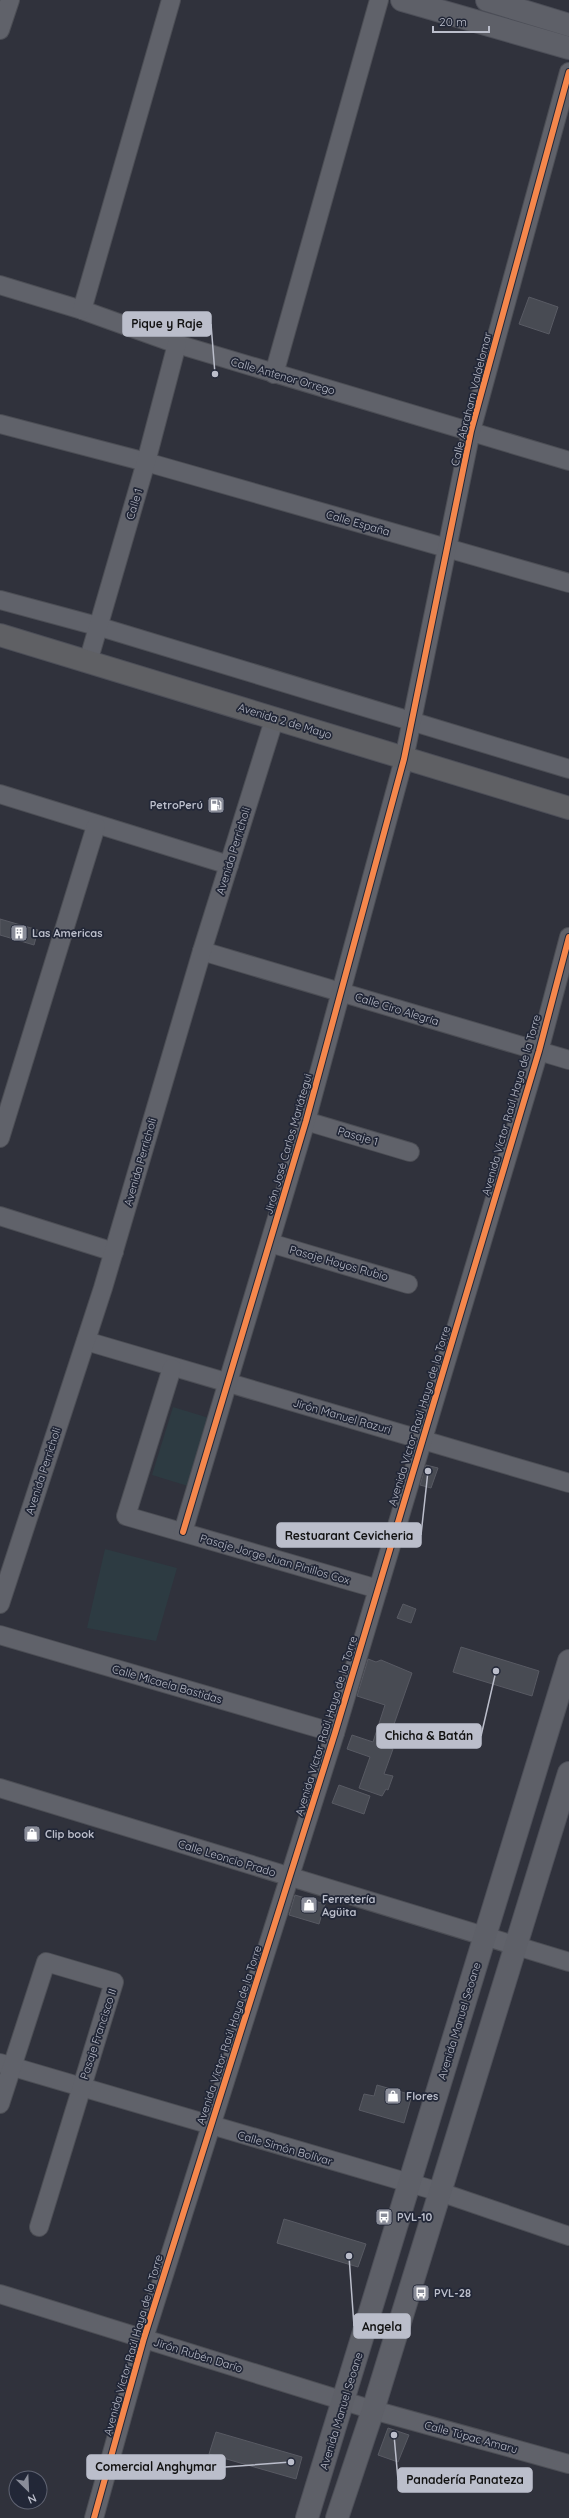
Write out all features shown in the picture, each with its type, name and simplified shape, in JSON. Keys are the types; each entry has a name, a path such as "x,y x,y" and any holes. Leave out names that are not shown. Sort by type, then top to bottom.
{"highway":[{"name":"Avenida 2 de Mayo","path":"0,635 275,717 404,759 569,808"}],"street":[{"path":"0,30 10,0"},
{"path":"82,310 171,0"},
{"path":"274,374 379,0"},
{"path":"402,0 569,48"},
{"path":"487,0 569,25"},
{"name":"Calle Abraham Valdelomar","path":"404,759 471,431 569,72"},
{"name":"Calle Antenor Orrego","path":"0,285 82,310 177,344 569,461"},
{"name":"Calle 1","path":"88,662 97,626 146,462 177,344"},
{"name":"Calle España","path":"0,424 146,462 569,583"},
{"path":"0,600 97,626 412,720 569,769"},
{"name":"Avenida Perricholi","path":"0,1604 114,1252 202,951 275,717"},
{"name":"Jirón José Carlos Mariátegui","path":"183,1532 229,1383 306,1121 404,759"},
{"path":"0,794 96,826 229,865"},
{"path":"0,1138 96,826"},
{"name":"Avenida Víctor Raúl Haya de la Torre","path":"94,2518 144,2338 378,1589 539,1051 569,937"},
{"name":"Calle Ciro Alegría","path":"202,951 569,1060"},
{"name":"Pasaje 1","path":"306,1121 410,1152"},
{"path":"0,1216 114,1252"},
{"name":"Pasaje Hoyos Rubio","path":"270,1243 408,1284"},
{"name":"Jirón Manuel Razuri","path":"86,1341 172,1368 229,1383 569,1483"},
{"name":"Pasaje Jorge Juan Pinillos Cox","path":"172,1368 126,1516 378,1589"},
{"name":"Calle Micaela Bastidas","path":"0,1636 334,1733"},
{"name":"Avenida Manuel Seoane","path":"307,2518 569,1661"},
{"path":"337,2518 373,2410 569,1773"},
{"name":"Calle Leoncio Prado","path":"0,1788 569,1962"},
{"name":"Pasaje Francisco II","path":"0,2104 5,2065 46,1962 114,1982 39,2227"},
{"name":"Calle Simón Bolívar","path":"5,2065 211,2127 410,2185 440,2192 569,2236"},
{"name":"Jirón Rubén Darío","path":"0,2294 373,2410"},
{"name":"Calle Túpac Amaru","path":"373,2410 569,2464"}],"shaded area":[{"path":"173,1407 209,1418 188,1486 152,1475"},
{"path":"105,1549 177,1568 156,1641 87,1628"}],"building":[{"path":"529,297 558,307 549,334 519,324"},
{"name":"Las Americas","path":"0,919 38,930 34,945 0,935"},
{"path":"426,1465 438,1468 431,1488 420,1485"},
{"path":"403,1604 416,1609 411,1623 397,1618"},
{"path":"461,1647 539,1671 532,1696 453,1672"},
{"path":"368,1659 376,1662 381,1660 412,1673 386,1747 393,1749 384,1774 393,1776 388,1790 386,1789 382,1796 359,1788 370,1757 347,1749 352,1735 373,1742 385,1705 357,1696"},
{"path":"339,1785 370,1796 364,1814 332,1803"},
{"path":"295,1895 325,1904 319,1924 289,1915"},
{"path":"377,2085 412,2095 404,2123 359,2110 364,2094 374,2096"},
{"path":"284,2219 366,2244 358,2267 277,2243"},
{"path":"388,2428 409,2435 398,2462 378,2455"},
{"path":"216,2432 302,2457 296,2479 209,2454"}],"cycle path":[{"path":"183,1532 306,1121 404,759 471,431 569,72"},
{"path":"94,2518 144,2338 335,1733 539,1051 569,937"}],"place":[{"name":"Pique y Raje","path":"215,374"},
{"name":"PetroPerú","path":"216,805"},
{"name":"Las Americas","path":"19,933"},
{"name":"Restuarant Cevicheria","path":"428,1471"},
{"name":"Chicha & Batán","path":"496,1671"},
{"name":"Clip book","path":"32,1834"},
{"name":"Ferretería Agüita","path":"309,1905"},
{"name":"Flores","path":"393,2096"},
{"name":"PVL-10","path":"384,2217"},
{"name":"Angela","path":"349,2256"},
{"name":"PVL-28","path":"421,2293"},
{"name":"Panadería Panateza","path":"394,2435"},
{"name":"Comercial Anghymar","path":"291,2462"}]}
